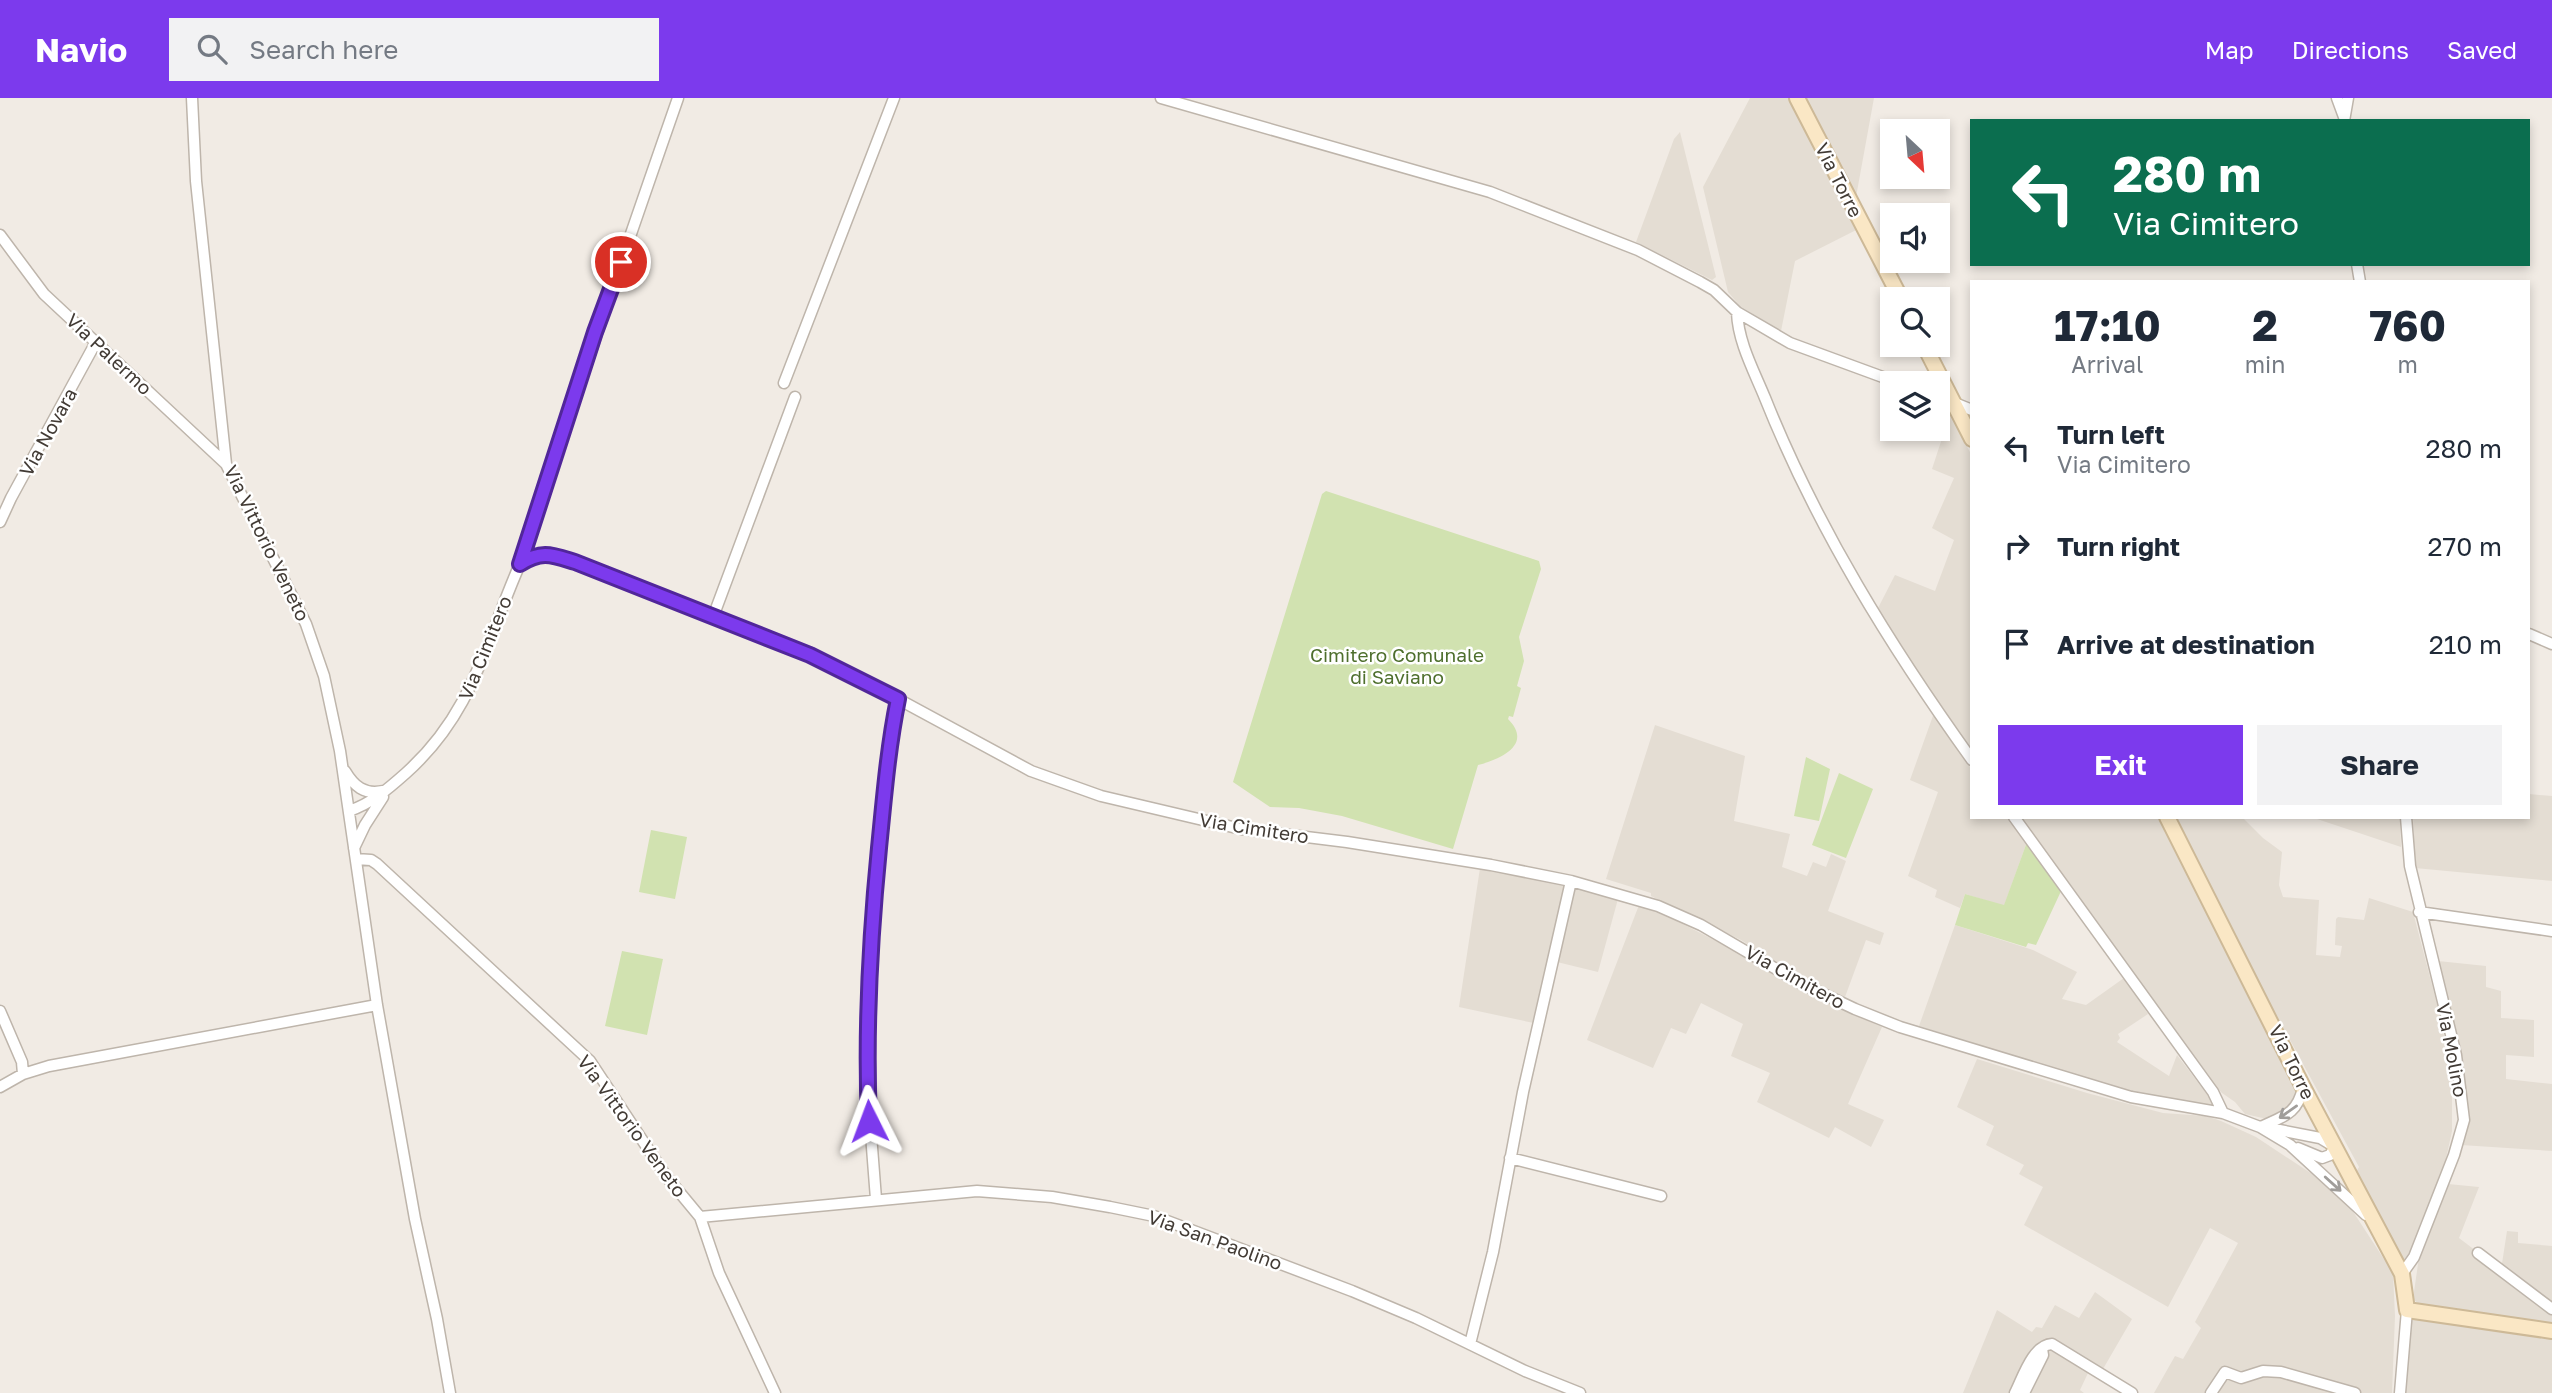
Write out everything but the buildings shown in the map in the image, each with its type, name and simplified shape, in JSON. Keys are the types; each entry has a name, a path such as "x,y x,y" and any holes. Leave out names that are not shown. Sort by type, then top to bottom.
{"main road":[{"name":"Via Torre","path":"1797,98 1894,287"},
{"path":"1930,357 1970,435"},
{"name":"Via Torre","path":"2168,819 2303,1087 2402,1273 2407,1310"},
{"path":"2407,1310 2552,1331"}],"street":[{"name":"Via Vittorio Veneto","path":"192,98 196,181 226,464 306,624 324,676 342,767 377,1005 415,1219 450,1393"},
{"path":"520,564 595,332 639,215 678,98"},
{"path":"784,383 894,98"},
{"path":"1161,98 1490,192 1638,250 1714,290 1737,312 1790,343 1880,376"},
{"path":"2337,98 2344,119"},
{"path":"2344,119 2348,98"},
{"name":"Via Palermo","path":"0,235 44,293 226,464"},
{"path":"1737,312 1737,324 1744,346 1776,426 1836,546 1871,610 1970,757"},
{"name":"Via Novara","path":"0,522 96,342"},
{"path":"713,617 794,397"},
{"path":"1950,400 1970,409"},
{"name":"Via Cimitero","path":"349,811 372,801 387,790 422,758 447,729 463,704 520,564 532,556 548,554 810,655 1031,771 1101,796 1241,829 1396,849 1571,881 1613,892 1669,911 1745,949 1800,983 1900,1027 2131,1097 2223,1113 2260,1127 2290,1145 2322,1158 2330,1155 2335,1147 2320,1138 2260,1127"},
{"path":"2530,634 2552,644"},
{"path":"876,1199 866,1070 868,979 891,731 898,699"},
{"path":"342,767 358,788 375,793 387,790"},
{"name":"Via Cimitero","path":"355,853 365,825 387,790"},
{"path":"2015,819 2213,1092 2223,1113"},
{"name":"Via Molino","path":"2402,1273 2419,1244 2454,1155 2463,1120 2456,1055 2419,912 2410,866 2406,819"},
{"name":"Via Vittorio Veneto","path":"355,853 377,864 590,1062 630,1118 666,1176 700,1217 719,1273 775,1393"},
{"path":"1470,1344 1493,1252 1510,1158 1571,881"},
{"path":"2419,912 2552,931"},
{"path":"0,1087 23,1073 49,1066 377,1005"},
{"path":"0,1011 22,1062 23,1073"},
{"path":"2260,1127 2290,1114 2300,1103 2303,1087"},
{"name":"Via Cimitero","path":"2290,1145 2374,1223"},
{"path":"1510,1158 1661,1196"},
{"name":"Via San Paolino","path":"700,1217 977,1191 1052,1197 1154,1216 1352,1291 1525,1371 1580,1393"},
{"path":"2479,1253 2552,1309"},
{"path":"2400,1393 2407,1310"},
{"path":"2015,1393 2036,1352 2044,1345 2052,1344 2132,1393"},
{"path":"2024,1393 2043,1355 2042,1349"},
{"path":"2211,1393 2225,1372 2241,1378 2263,1371 2281,1372 2355,1393"}],"shaded area":[{"path":"1750,98 1874,98 1856,197 1870,223 1795,261 1781,331 1740,306 1728,292 1703,187"},
{"path":"1680,132 1716,277 1712,280 1636,242 1674,139"},
{"path":"1950,414 1970,452 1970,749 1877,610 1895,575 1935,591 1954,540 1932,528 1954,478 1932,469 1941,441 1950,441"},
{"path":"1934,713 1970,767 1970,819 2010,819 2027,842 2004,906 1965,894 1960,908 1935,897 1937,890 1908,876 1938,792 1910,780"},
{"path":"1655,725 1745,756 1734,821 1790,834 1782,867 1807,876 1813,862 1826,867 1831,854 1846,861 1828,911 1884,933 1880,945 1866,940 1845,997 1806,982 1741,940 1651,896 1651,893 1606,879"},
{"path":"2530,794 2552,796 2552,881 2415,868 2413,819 2530,819"},
{"path":"2021,819 2159,819 2299,1090 2298,1094 2286,1107 2267,1119 2245,1114 2198,1067 2112,943 2101,932"},
{"path":"2173,819 2244,819 2282,852 2279,885 2283,897 2319,900 2316,955 2340,957 2342,946 2335,945 2336,919 2364,920 2369,898 2413,912 2452,1073 2452,1131 2444,1168 2411,1254 2403,1263 2356,1172 2359,1167"},
{"path":"2317,819 2400,819 2401,847"},
{"path":"1480,868 1575,887 1618,899 1598,972 1557,962 1543,1025 1459,1007"},
{"path":"1639,905 1745,956 1778,978 1824,1002 1882,1027 1848,1104 1884,1120 1871,1147 1835,1127 1829,1138 1757,1102 1770,1073 1731,1056 1743,1024 1701,1003 1686,1034 1671,1028 1653,1068 1587,1040"},
{"path":"1955,925 2033,950 2077,972 2062,999 2086,1005 2124,978 2148,1014 2118,1034 2120,1038 2117,1042 2169,1076 2177,1055 2213,1102 2212,1106 2163,1099 2102,1083 1919,1026"},
{"path":"2438,961 2486,966 2486,987 2501,991 2501,1018 2534,1020 2534,1057 2506,1055 2506,1079 2552,1084 2552,1151 2461,1145 2468,1122 2462,1057"},
{"path":"1977,1059 2163,1113 2206,1116 2221,1121 2256,1137 2312,1174 2352,1210 2393,1273 2395,1316 2392,1393 2154,1393 2175,1356 2183,1359 2201,1328 2195,1322 2238,1243 2210,1228 2168,1307 2024,1225 2043,1187 2019,1174 2024,1165 1986,1145 1994,1126 1957,1107"},
{"path":"2448,1184 2479,1187 2459,1238 2501,1270 2507,1231 2518,1232 2518,1243 2552,1246 2552,1324 2421,1306 2413,1299 2425,1232"},
{"path":"2095,1292 2132,1319 2103,1369 2101,1379 2088,1373 2080,1390 2084,1393 1963,1393 1997,1310 2032,1332 2036,1327 2042,1328 2055,1305 2079,1318"},
{"path":"2412,1317 2552,1338 2552,1393 2406,1393"}],"green space":[{"name":"Cimitero Comunale di Saviano","path":"1326,491 1539,561 1541,569 1519,637 1524,661 1517,686 1521,688 1513,717 1509,716 1508,719 1515,728 1516,743 1505,754 1478,765 1453,849 1342,816 1299,808 1270,807 1233,782 1322,494"},
{"path":"1806,757 1830,769 1819,821 1794,816"},
{"path":"1839,773 1873,789 1846,858 1812,845"},
{"path":"651,830 687,837 675,899 639,892"},
{"path":"2027,842 2062,889 2036,945 2028,943 2026,947 1955,925 1965,894 2004,905"},
{"path":"622,951 663,959 647,1035 605,1026"}],"route":[{"path":"621,262 595,332 520,564 532,556 548,554 575,562 810,655 898,699 891,731 885,787 868,979 866,1070 869,1121"}]}
